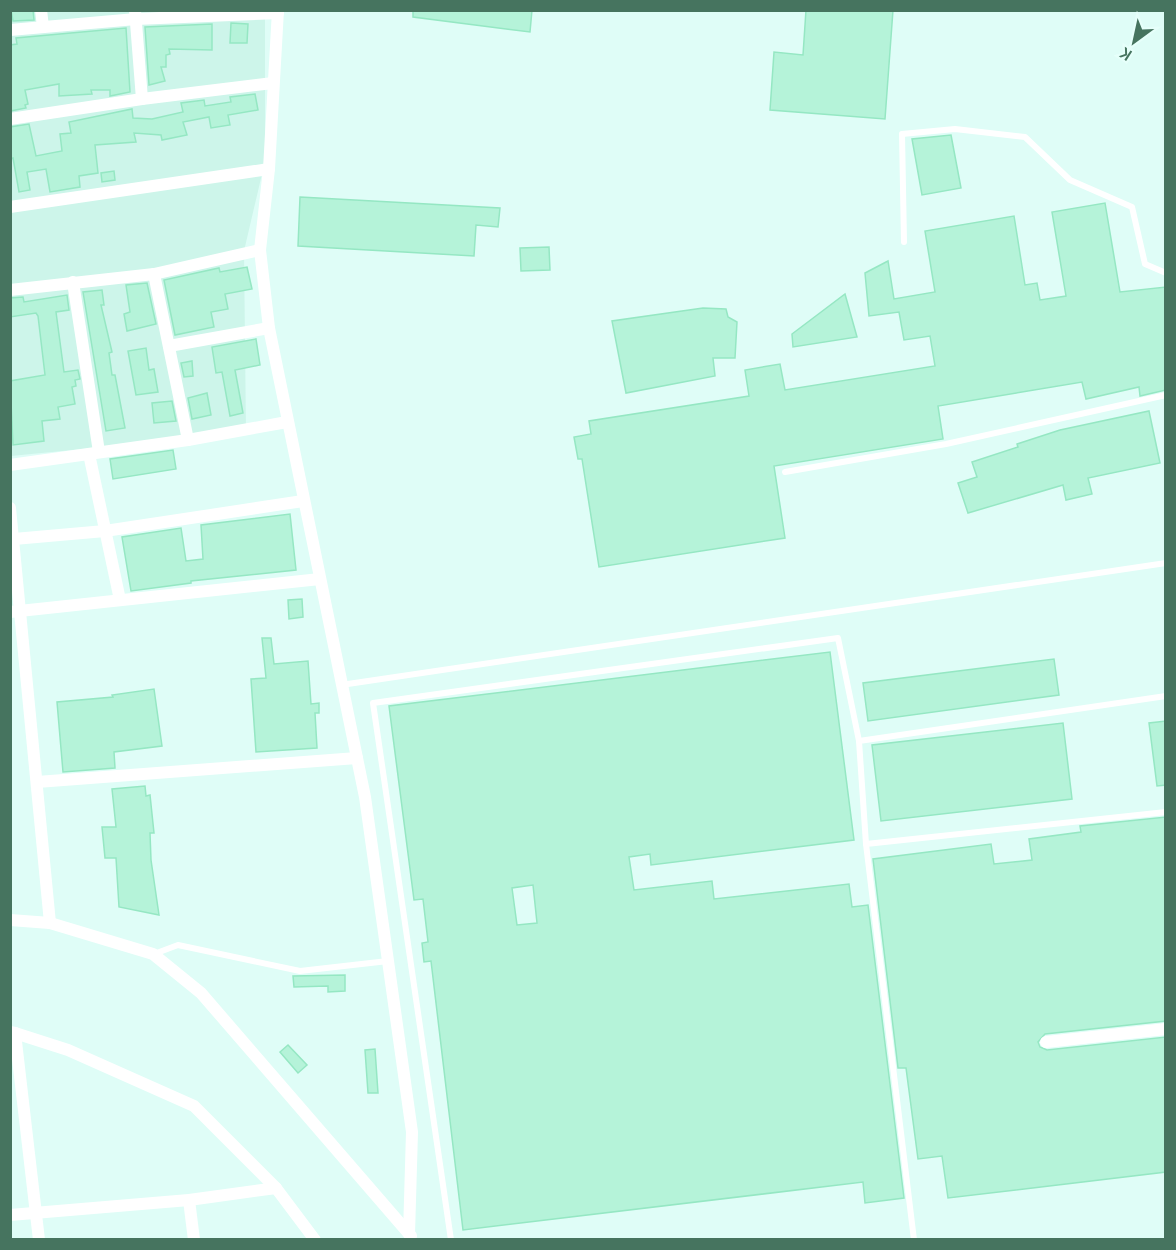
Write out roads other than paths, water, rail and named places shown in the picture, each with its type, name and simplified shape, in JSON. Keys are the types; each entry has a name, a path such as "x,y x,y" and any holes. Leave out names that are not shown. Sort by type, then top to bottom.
{"street":[{"path":"41,10 43,27"},
{"path":"10,30 135,15 278,12 269,169 260,250 269,328 357,758 412,1132 412,1237"},
{"path":"135,15 142,99"},
{"path":"10,119 142,99 273,83"},
{"path":"10,207 269,169"},
{"path":"10,290 154,274 260,250"},
{"path":"154,274 188,440"},
{"path":"73,282 105,531 120,600"},
{"path":"169,346 269,328"},
{"path":"10,465 188,440 287,422"},
{"path":"14,539 105,531 303,501"},
{"path":"10,508 14,539 15,612 37,782 50,923"},
{"path":"15,612 320,579"},
{"path":"37,782 357,758"},
{"path":"10,920 50,923 153,954 201,993 412,1237"},
{"path":"1046,1042 1166,1029"},
{"path":"39,1239 13,1032 68,1050 194,1106 276,1188 315,1239"},
{"path":"10,1215 189,1200 276,1188"},
{"path":"189,1200 194,1239"}],"lane":[{"path":"904,242 902,134 955,129 1025,137 1070,180 1132,207 1145,264 1166,273"},
{"path":"785,472 946,444 1166,396"},
{"path":"341,685 1166,562"},
{"path":"451,1239 373,703 838,638 860,741 866,844 914,1239"},
{"path":"860,741 1166,696"},
{"path":"866,844 1166,812"},
{"path":"153,954 178,945 300,971 388,961"}]}
